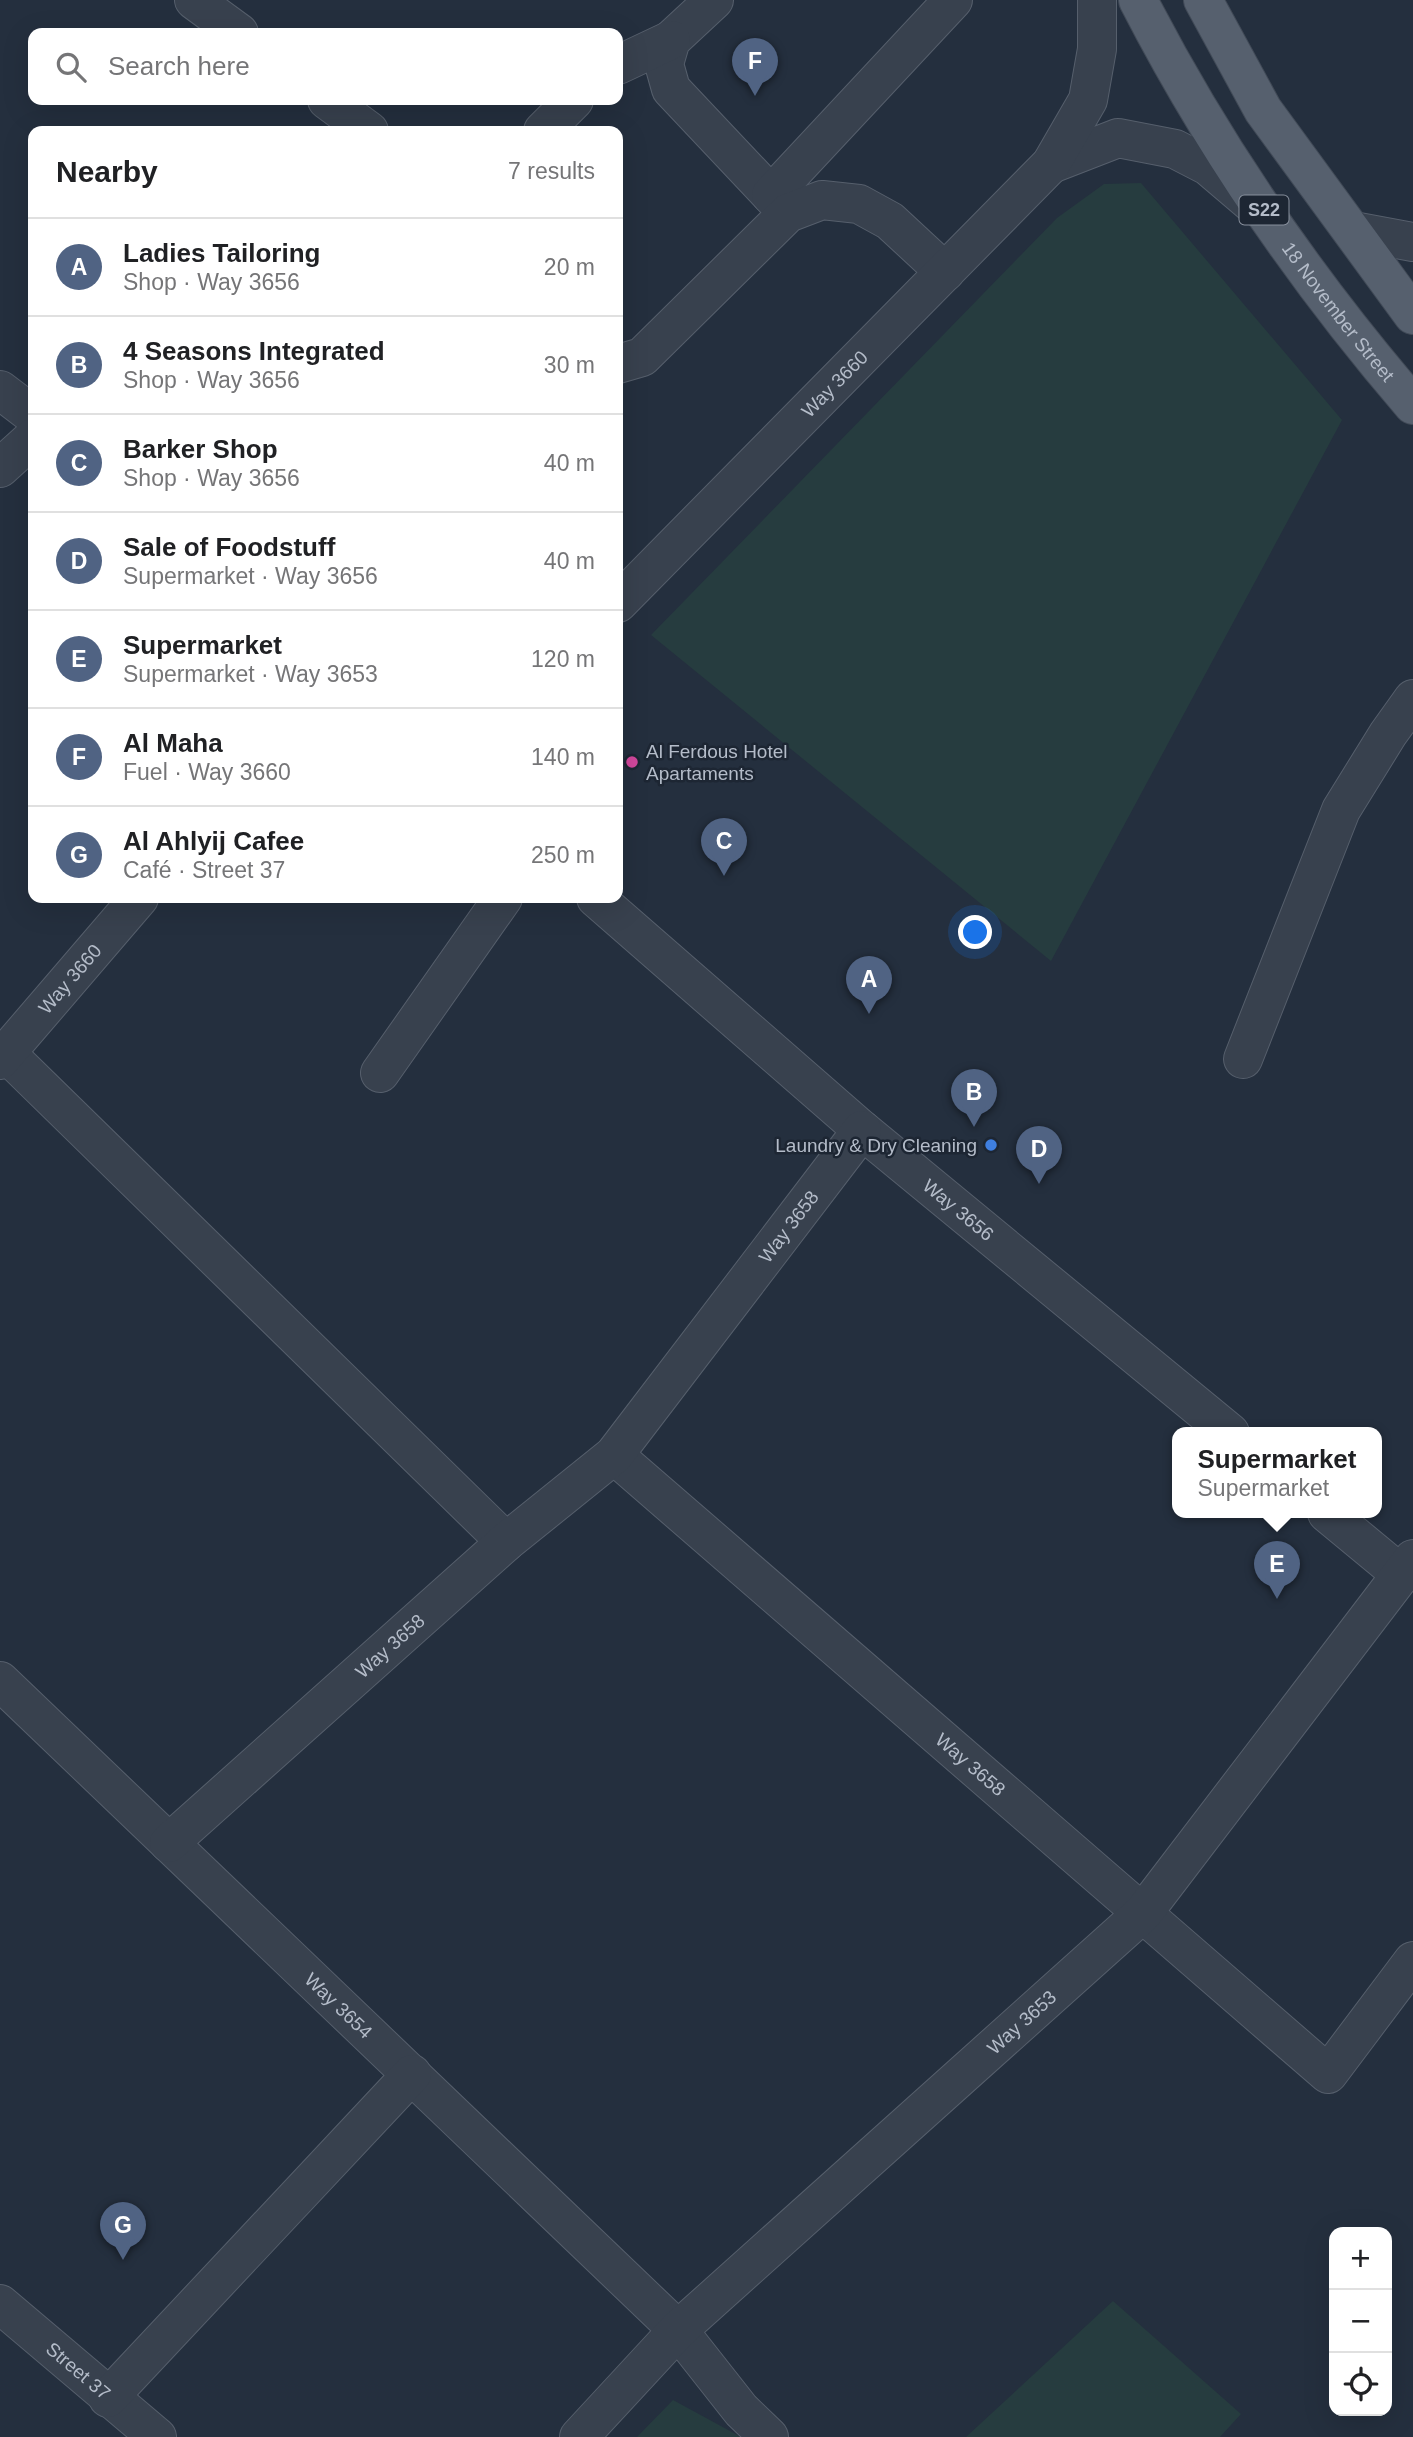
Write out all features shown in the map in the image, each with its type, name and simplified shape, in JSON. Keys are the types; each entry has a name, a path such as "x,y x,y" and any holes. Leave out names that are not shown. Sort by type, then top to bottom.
{"main road":[{"name":"18 November Street","path":"1139,0 1174,70 1270,219 1374,359 1413,405"},
{"path":"1203,0 1264,110 1413,315"}],"street":[{"path":"194,0 232,28"},
{"path":"623,63 671,40 714,0"},
{"path":"623,363 642,357 779,204 953,0"},
{"name":"Way 3660","path":"623,598 1051,164 1088,100 1097,49 1097,0"},
{"path":"671,40 664,64 671,89 779,204"},
{"path":"334,105 362,126"},
{"path":"548,126 569,105"},
{"name":"Way 3660","path":"1051,164 1118,138 1175,149 1208,166 1270,219"},
{"path":"779,204 822,200 859,204 891,221 945,272"},
{"path":"1353,232 1413,242"},
{"path":"0,390 28,411"},
{"path":"0,468 28,443"},
{"path":"1243,1059 1341,810 1413,699"},
{"name":"Way 3660","path":"3,1056 135,903"},
{"path":"380,1073 499,903"},
{"name":"Way 3656","path":"602,903 862,1130 1223,1427"},
{"path":"3,1056 506,1542"},
{"name":"Way 3658","path":"169,1843 506,1542 614,1455 862,1130"},
{"name":"Way 3658","path":"614,1455 1328,2074 1413,1961"},
{"path":"1335,1518 1407,1567"},
{"name":"Way 3653","path":"579,2437 678,2330 1143,1913 1407,1567"},
{"name":"Way 3654","path":"0,1681 678,2330 741,2410 769,2437"},
{"path":"108,2398 412,2074"},
{"name":"Street 37","path":"0,2304 157,2437"}],"green space":[{"path":"1141,183 1342,420 1051,961 651,635 1057,218 1104,184"},
{"path":"1113,2301 1241,2414 1220,2437 966,2437"},
{"path":"673,2400 741,2437 637,2437"}],"place":[{"name":"Al Maha","path":"755,96"},
{"name":"Al Ferdous Hotel Apartaments","path":"632,762"},
{"name":"Barker Shop","path":"724,876"},
{"name":"Ladies Tailoring","path":"869,1014"},
{"name":"4 Seasons Integrated","path":"974,1127"},
{"name":"Laundry & Dry Cleaning","path":"991,1145"},
{"name":"Sale of Foodstuff","path":"1039,1184"},
{"name":"Supermarket","path":"1277,1599"},
{"name":"Al Ahlyij Cafee","path":"123,2260"}]}
